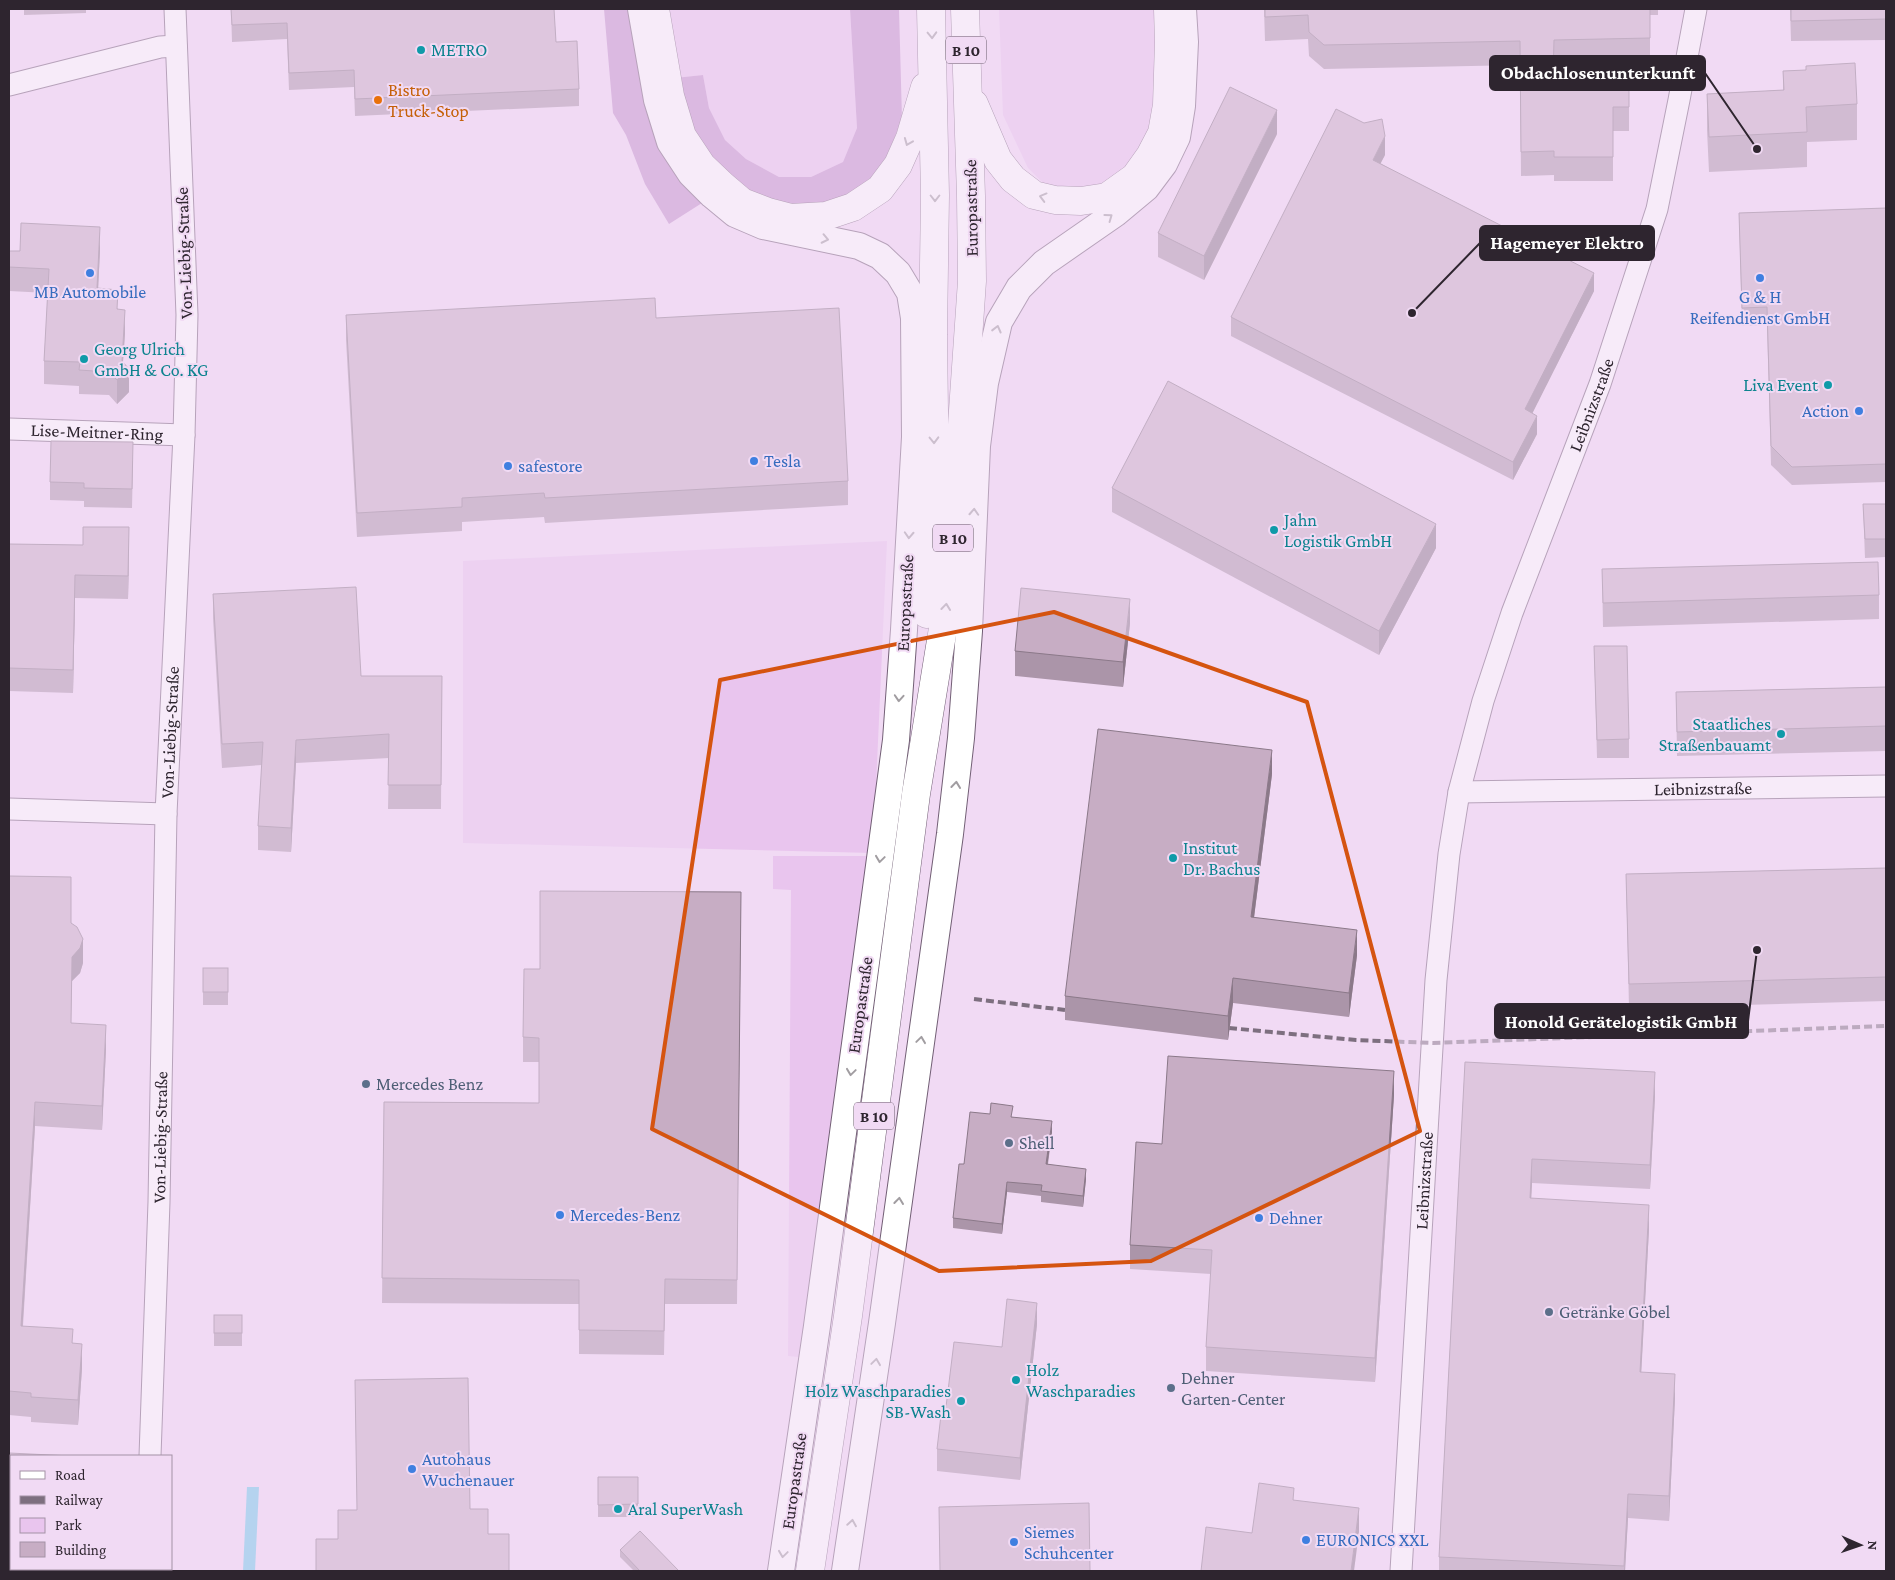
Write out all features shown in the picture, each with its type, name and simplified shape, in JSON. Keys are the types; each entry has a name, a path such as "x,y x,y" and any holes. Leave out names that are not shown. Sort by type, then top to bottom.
{"highway":[{"path":"655,9 670,96 682,136 702,166 742,202 791,218 826,216 854,206 880,188 898,165 910,138 933,62"},
{"name":"Europastraße","path":"916,794 935,490 933,62 931,9"},
{"name":"Europastraße","path":"810,1571 848,1316 916,794 945,616 957,497 972,281 968,92 964,9"},
{"path":"968,92 998,160 1013,179 1034,195 1055,200 1081,202 1107,197 1135,177 1150,156 1162,133 1167,105 1168,9"},
{"path":"915,437 934,250"},
{"name":"B 10","path":"972,281 976,357 977,446"}],"street":[{"name":"Von-Liebig-Straße","path":"150,1455 159,1192 166,814 184,435 187,315 175,9"},
{"name":"Europastraße","path":"641,9 657,100 662,117 670,142 691,174 735,214 763,226 859,246 880,256 898,273 910,294 914,318 915,437 896,740 818,1326 781,1571"},
{"path":"977,446 985,383 999,322 1019,288 1044,262 1116,213 1146,188 1164,164 1177,138 1182,106 1185,42 1183,9"},
{"name":"Leibnizstraße","path":"1401,1571 1436,980 1449,854 1459,792 1484,702 1512,613 1600,384 1657,209 1696,9"},
{"path":"9,86 160,47 176,46"},
{"name":"Lise-Meitner-Ring","path":"9,429 184,435"},
{"name":"B 10","path":"845,1571 950,834 961,738 969,631 977,446"},
{"name":"Leibnizstraße","path":"1459,792 1886,786"},
{"path":"9,809 166,814"}],"highlighted area":[{"path":"1054,612 1307,702 1420,1131 1151,1261 939,1271 652,1129 720,680"}],"green space":[{"path":"664,9 850,9 857,128 843,162 811,177 779,177 746,159 725,140 709,108 703,75 675,78"},
{"path":"999,9 1158,9 1159,87 1150,137 1127,172 1108,183 1080,193 1048,188 1028,168 1003,115"},
{"path":"887,541 873,853 463,843 463,561"},
{"path":"773,856 872,856 799,1357 788,1356 791,890 773,889"}],"shaded area":[{"path":"604,9 631,9 702,203 669,224 645,184 626,135 613,113"},
{"path":"850,9 899,9 902,119 881,171 838,201 793,207 755,197 725,176 689,129 675,78 703,75 709,108 725,140 746,159 779,177 811,177 843,162 857,128"}],"water":[{"path":"247,1487 259,1487 255,1571 243,1571"}],"building":[{"name":"METRO","path":"231,9 554,9 556,42 577,41 579,89 355,99 354,70 289,73 287,23 232,25"},
{"path":"1265,9 1650,9 1650,38 1554,40 1553,77 1629,77 1629,107 1613,107 1613,157 1554,157 1554,151 1521,152 1520,41 1324,45 1309,32 1308,15 1265,17"},
{"path":"1791,9 1886,9 1886,19 1791,21"},
{"path":"1855,63 1857,104 1806,107 1807,132 1709,137 1707,94 1784,90 1783,71 1806,70 1806,66"},
{"path":"1230,87 1277,110 1204,256 1158,233"},
{"path":"1336,109 1364,123 1382,119 1385,136 1373,160 1594,273 1525,409 1537,416 1513,462 1231,317"},
{"name":"Liva Event","path":"1886,208 1886,464 1792,467 1771,446 1767,307 1742,308 1739,213"},
{"path":"21,223 100,227 97,288 118,290 117,309 125,310 122,361 129,369 117,380 109,372 79,370 80,362 44,361 49,269 9,267 9,251 20,251"},
{"path":"655,298 656,318 839,308 848,481 545,498 544,493 462,498 462,507 357,513 346,315"},
{"name":"Jahn Logistik GmbH","path":"1168,381 1436,524 1379,631 1112,488"},
{"path":"51,441 133,442 132,489 84,488 84,483 50,482"},
{"path":"1863,504 1886,504 1886,539 1865,539"},
{"path":"83,527 129,527 128,576 75,575 73,670 9,668 9,544 83,545"},
{"path":"1878,562 1879,595 1603,603 1602,569"},
{"path":"356,587 361,676 442,676 441,785 388,785 389,734 296,740 291,828 258,826 263,742 222,744 213,594"},
{"path":"1021,588 1130,599 1123,662 1015,651"},
{"path":"1594,646 1627,646 1629,739 1597,740"},
{"path":"1886,687 1886,726 1677,732 1676,692"},
{"name":"Institut Dr. Bachus","path":"1098,729 1272,750 1251,917 1357,930 1349,993 1233,978 1228,1016 1065,996"},
{"path":"1886,868 1886,977 1629,984 1626,874"},
{"path":"9,876 71,877 71,923 77,927 83,939 80,948 72,957 71,1023 106,1025 102,1106 35,1102 21,1326 73,1329 72,1343 82,1344 78,1400 31,1397 31,1393 9,1391"},
{"name":"Mercedes-Benz","path":"540,891 741,892 737,1280 665,1279 664,1331 579,1330 579,1280 382,1278 384,1102 539,1103 539,1038 523,1037 524,969 540,969"},
{"path":"203,968 228,968 228,992 203,992"},
{"name":"Dehner","path":"1168,1056 1394,1071 1375,1358 1206,1347 1212,1250 1130,1245 1136,1142 1162,1144"},
{"name":"Getränke Göbel","path":"1465,1062 1655,1072 1650,1165 1532,1159 1530,1198 1649,1205 1640,1372 1675,1374 1669,1496 1628,1494 1624,1566 1439,1557"},
{"path":"991,1103 1013,1106 1011,1117 1052,1121 1046,1164 1086,1169 1083,1196 1041,1191 1042,1185 1007,1182 1002,1224 953,1218 959,1164 964,1164 970,1112 990,1114"},
{"path":"1007,1299 1037,1303 1020,1458 937,1449 941,1415 945,1415 954,1342 1002,1347"},
{"path":"214,1315 242,1315 242,1333 214,1333"},
{"name":"Autohaus Wuchenauer","path":"468,1378 470,1509 488,1509 488,1534 509,1534 509,1571 316,1571 316,1539 338,1539 338,1510 357,1510 355,1380"},
{"path":"9,1453 51,1455 10,1455 9,1507"},
{"path":"598,1477 638,1477 638,1504 598,1505"},
{"name":"EURONICS XXL","path":"1259,1483 1294,1488 1293,1500 1359,1508 1351,1571 1201,1571 1206,1527 1252,1533"},
{"name":"Siemes Schuhcenter","path":"1089,1503 1090,1571 940,1571 939,1507"},
{"path":"640,1531 679,1571 640,1571 620,1550"}],"railway":[{"path":"974,999 1065,1010"},
{"path":"1229,1028 1356,1040 1433,1043 1886,1026"}],"place":[{"name":"METRO","path":"421,50"},
{"name":"Bistro Truck-Stop","path":"378,100"},
{"name":"Obdachlosenunterkunft","path":"1757,149"},
{"name":"MB Automobile","path":"90,273"},
{"name":"G & H Reifendienst GmbH","path":"1760,278"},
{"name":"Hagemeyer Elektro","path":"1412,313"},
{"name":"Georg Ulrich GmbH & Co. KG","path":"84,359"},
{"name":"Liva Event","path":"1828,385"},
{"name":"Action","path":"1859,411"},
{"name":"Tesla","path":"754,461"},
{"name":"safestore","path":"508,466"},
{"name":"Jahn Logistik GmbH","path":"1274,530"},
{"name":"Staatliches Straßenbauamt","path":"1781,734"},
{"name":"Institut Dr. Bachus","path":"1173,858"},
{"name":"Honold Gerätelogistik GmbH","path":"1757,950"},
{"name":"Mercedes Benz","path":"366,1084"},
{"name":"Shell","path":"1009,1143"},
{"name":"Mercedes-Benz","path":"560,1215"},
{"name":"Dehner","path":"1259,1218"},
{"name":"Getränke Göbel","path":"1549,1312"},
{"name":"Holz Waschparadies","path":"1016,1380"},
{"name":"Dehner Garten-Center","path":"1171,1388"},
{"name":"Holz Waschparadies SB-Wash","path":"961,1401"},
{"name":"Autohaus Wuchenauer","path":"412,1469"},
{"name":"Aral SuperWash","path":"618,1509"},
{"name":"EURONICS XXL","path":"1306,1540"},
{"name":"Siemes Schuhcenter","path":"1014,1542"}]}
